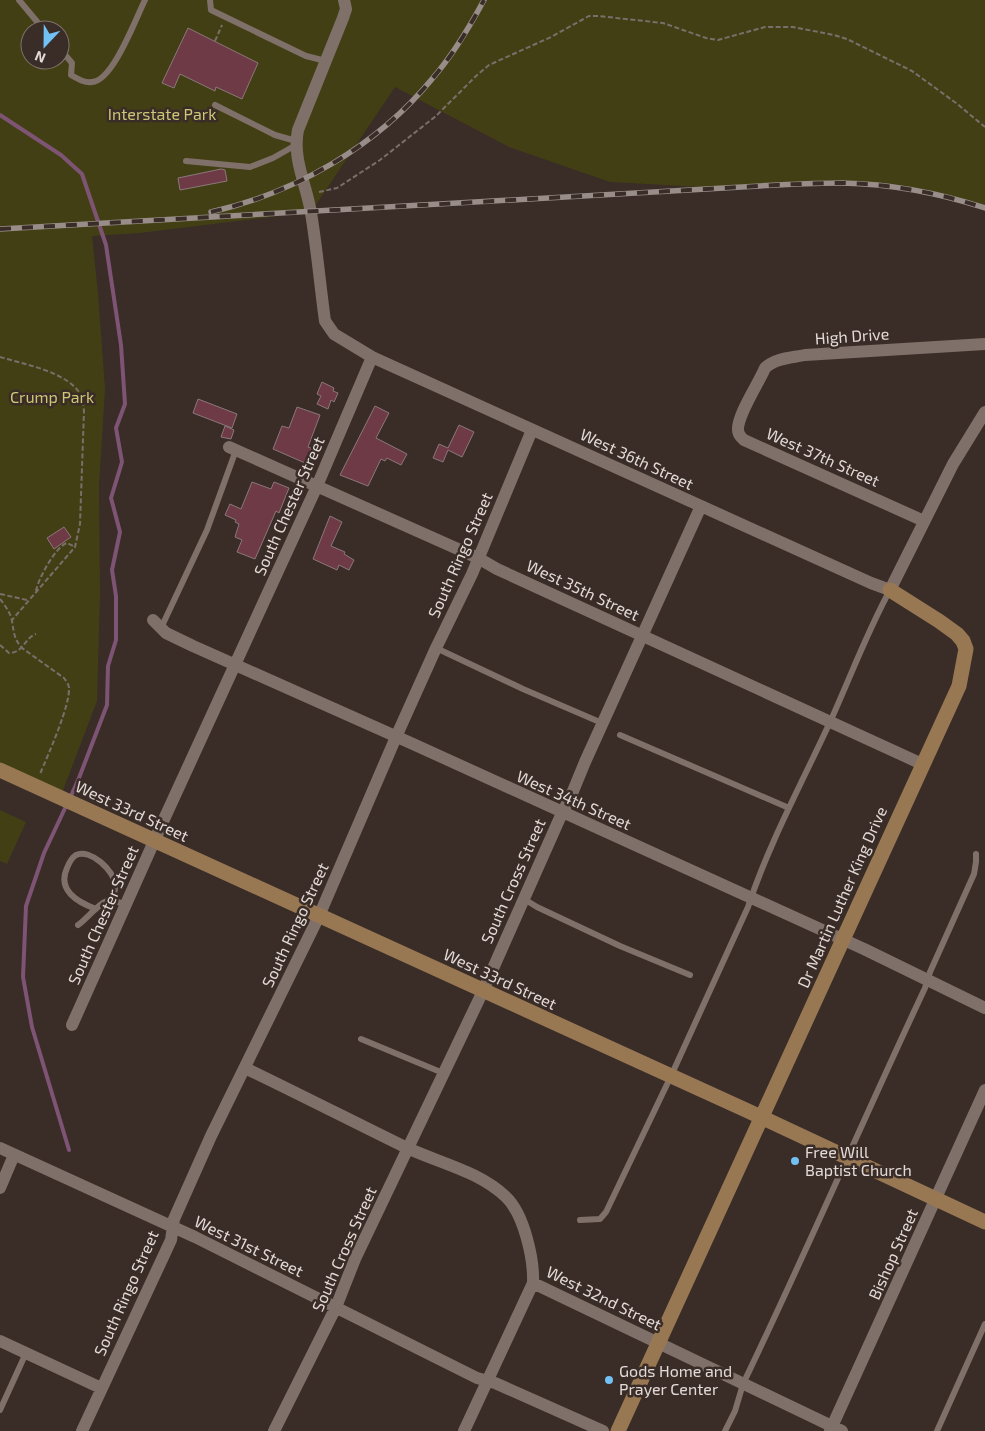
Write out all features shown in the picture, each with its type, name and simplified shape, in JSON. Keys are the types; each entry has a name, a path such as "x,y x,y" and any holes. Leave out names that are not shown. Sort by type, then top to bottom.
{"street":[{"path":"345,1 346,9 343,18 298,130 296,143 311,212 325,321 334,334 372,357"},
{"name":"High Drive","path":"747,404 765,368 777,360 806,355 985,344"},
{"name":"West 36th Street","path":"372,357 890,590"},
{"name":"South Chester Street","path":"72,1025 228,678 317,486 372,357"},
{"name":"West 37th Street","path":"747,404 738,429 739,436 744,440 924,521"},
{"path":"890,590 953,464 985,412"},
{"name":"South Ringo Street","path":"82,1431 171,1240 174,1219 211,1136 319,916 396,737 478,558 532,430"},
{"name":"West 35th Street","path":"233,449 478,558 642,635 831,720 922,764"},
{"name":"South Cross Street","path":"274,1431 336,1307 355,1259 483,991 701,506"},
{"name":"Dr Martin Luther King Drive","path":"618,1431 959,686 966,649 957,634 890,590"},
{"name":"West 34th Street","path":"157,624 166,634 751,898 985,1008"},
{"name":"West 33rd Street","path":"0,770 671,1076 985,1222"},
{"name":"West 32nd Street","path":"245,1068 408,1148 482,1179 508,1199 517,1213 526,1239 533,1283 835,1429"},
{"name":"Bishop Street","path":"835,1429 985,1090"},
{"name":"West 31st Street","path":"0,1148 173,1227 477,1378 495,1383 603,1431"},
{"path":"0,1188 14,1155"},
{"path":"464,1431 533,1283"},
{"path":"0,1341 101,1388"}],"lane":[{"path":"19,0 36,20"},
{"path":"70,61 72,63 71,75 82,81 94,83 104,77 113,66 145,0"},
{"path":"210,0 211,10 226,18 306,56 326,61"},
{"path":"215,105 275,135 296,143"},
{"path":"186,161 250,167 273,158 296,143"},
{"path":"157,624 207,530 233,449"},
{"path":"580,1220 600,1219 606,1212 671,1076 751,898 770,850 890,590"},
{"path":"436,648 523,689 602,723"},
{"path":"620,735 789,808"},
{"path":"96,909 77,900 67,892 64,885 66,870 70,860 78,854 93,858 110,871 116,886 112,901"},
{"path":"724,1431 735,1411 743,1384 928,980 974,874 976,854"},
{"path":"524,900 537,908 620,946 690,975"},
{"path":"78,924 88,918 101,904 112,901 126,905"},
{"path":"361,1039 443,1074"},
{"path":"937,1431 985,1324"},
{"path":"0,1410 26,1353"}],"path":[{"path":"306,194 337,188 380,160 436,116 489,65 590,16 664,23 706,38 718,40 765,27 793,27 834,35 847,39 912,71 956,102 985,127"},
{"path":"215,41 226,18"},
{"path":"0,357 49,372 62,378 80,394 84,411 80,524 75,547 12,620"},
{"path":"36,591 38,581 61,546 67,544 75,547"},
{"path":"0,594 28,601"},
{"path":"0,599 12,620 17,642 22,648 68,682 69,688 66,704 40,776"},
{"path":"0,645 10,653 15,653 36,634"}],"green space":[{"path":"0,0 985,0 985,208 918,191 841,183 721,188 610,182 509,147 395,87 311,212 140,233 92,236 105,389 99,485 100,595 97,701 60,798 0,770"},
{"path":"0,810 26,822 7,864 0,861"}],"building":[{"path":"188,28 258,63 242,99 216,87 215,91 180,74 174,88 162,83"},
{"path":"221,169 225,170 227,181 180,190 178,178"},
{"path":"322,382 334,388 333,391 338,393 334,402 331,400 328,409 317,404 321,396 317,394"},
{"path":"198,399 237,414 232,428 193,413"},
{"path":"375,406 389,413 376,438 407,454 401,465 387,458 385,461 381,459 368,486 340,475"},
{"path":"297,407 320,415 308,447 311,448 305,463 273,449 282,426 289,428"},
{"path":"459,425 474,432 462,457 448,450 443,462 433,458 439,444 448,448"},
{"path":"225,426 234,430 231,439 221,437"},
{"path":"252,482 271,489 274,482 289,488 279,513 276,511 255,559 237,552 242,540 235,537 239,524 235,522 236,520 225,515 230,504 241,509"},
{"path":"330,516 342,522 331,546 345,552 344,554 354,560 349,570 339,565 337,570 313,559"},
{"path":"64,527 71,537 54,549 47,538"}],"waterway":[{"path":"0,115 61,155 82,174 106,245 121,345 125,404 116,428 122,462 111,498 120,532 112,570 116,596 116,640 108,666 107,705 70,798"},
{"path":"67,804 44,853 26,906 23,977 32,1027 69,1150"}],"railway":[{"path":"211,212 273,193 332,164 360,146 410,103 440,70 484,0"},
{"path":"0,229 826,183 897,187 950,198 985,208"}],"place":[{"name":"Free Will Baptist Church","path":"795,1161"},
{"name":"Gods Home and Prayer Center","path":"609,1380"}],"park label":[{"name":"Interstate Park","path":"162,114"},
{"name":"Crump Park","path":"52,397"}]}
